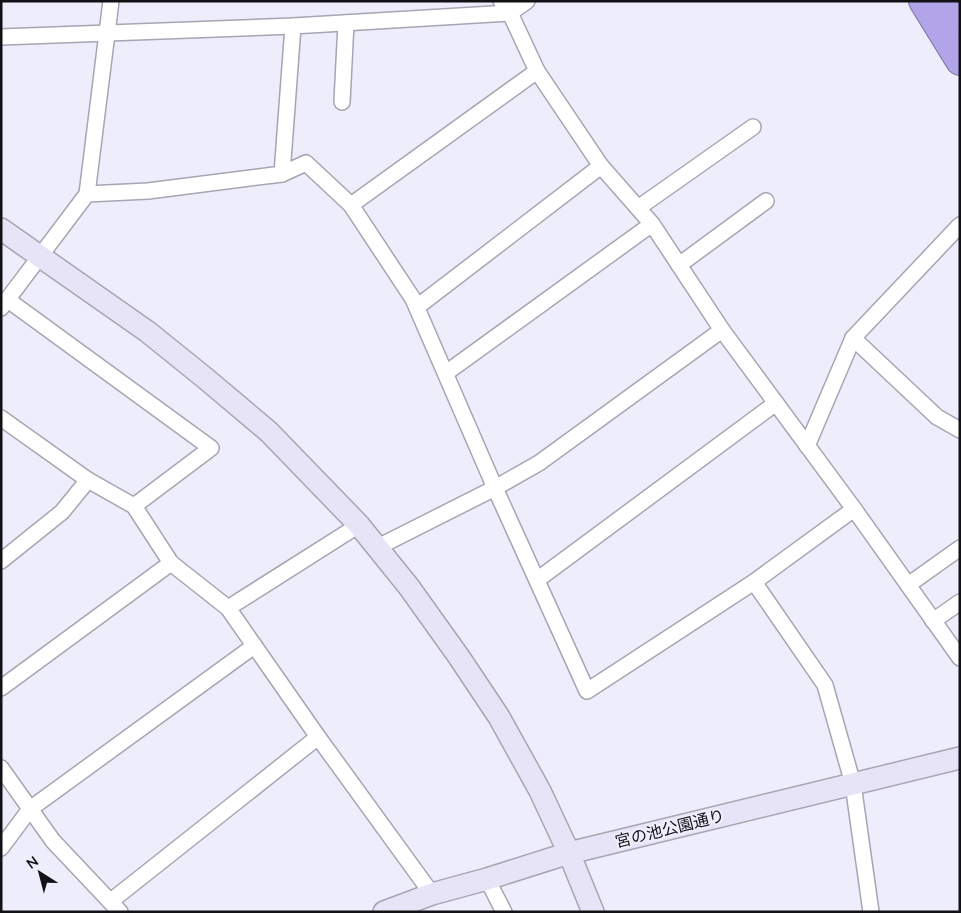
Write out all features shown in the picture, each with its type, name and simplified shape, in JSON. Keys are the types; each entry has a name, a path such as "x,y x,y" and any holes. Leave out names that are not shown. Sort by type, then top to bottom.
{"highway":[{"path":"923,1 960,61"},
{"path":"950,1 960,18"}],"street":[{"path":"112,1 88,194 5,304 211,448 134,506"},
{"path":"1,37 293,26 506,7 527,1"},
{"path":"506,7 537,71 601,166 652,224 722,330 854,509 960,658"},
{"path":"342,102 346,22"},
{"path":"282,174 293,26"},
{"path":"351,205 537,71"},
{"path":"638,208 753,127"},
{"path":"88,194 148,191 282,174 306,163 351,205 417,307 495,488 587,691 754,582 854,509"},
{"path":"417,307 601,166"},
{"path":"679,265 766,201"},
{"path":"446,372 652,224"},
{"path":"807,446 853,338 960,225"},
{"path":"1,229 148,332 205,378 269,432 359,525 426,610 499,717 523,759 569,853 593,912"},
{"path":"378,547 495,488 539,463 722,330"},
{"path":"853,338 937,417 960,430"},
{"path":"537,580 776,403"},
{"path":"1,418 88,480 134,506 171,564 228,608 318,737 432,894"},
{"path":"1,561 62,512 88,480"},
{"path":"228,608 359,525"},
{"path":"908,585 960,548"},
{"path":"1,688 171,564"},
{"path":"754,582 825,686 854,784 871,912"},
{"path":"933,621 960,602"},
{"path":"1,848 30,809 254,646"},
{"path":"1,768 53,841 116,907 318,737"},
{"name":"宮の池公園通り","path":"384,912 432,894 569,853 960,758"},
{"path":"487,879 504,912"}]}
